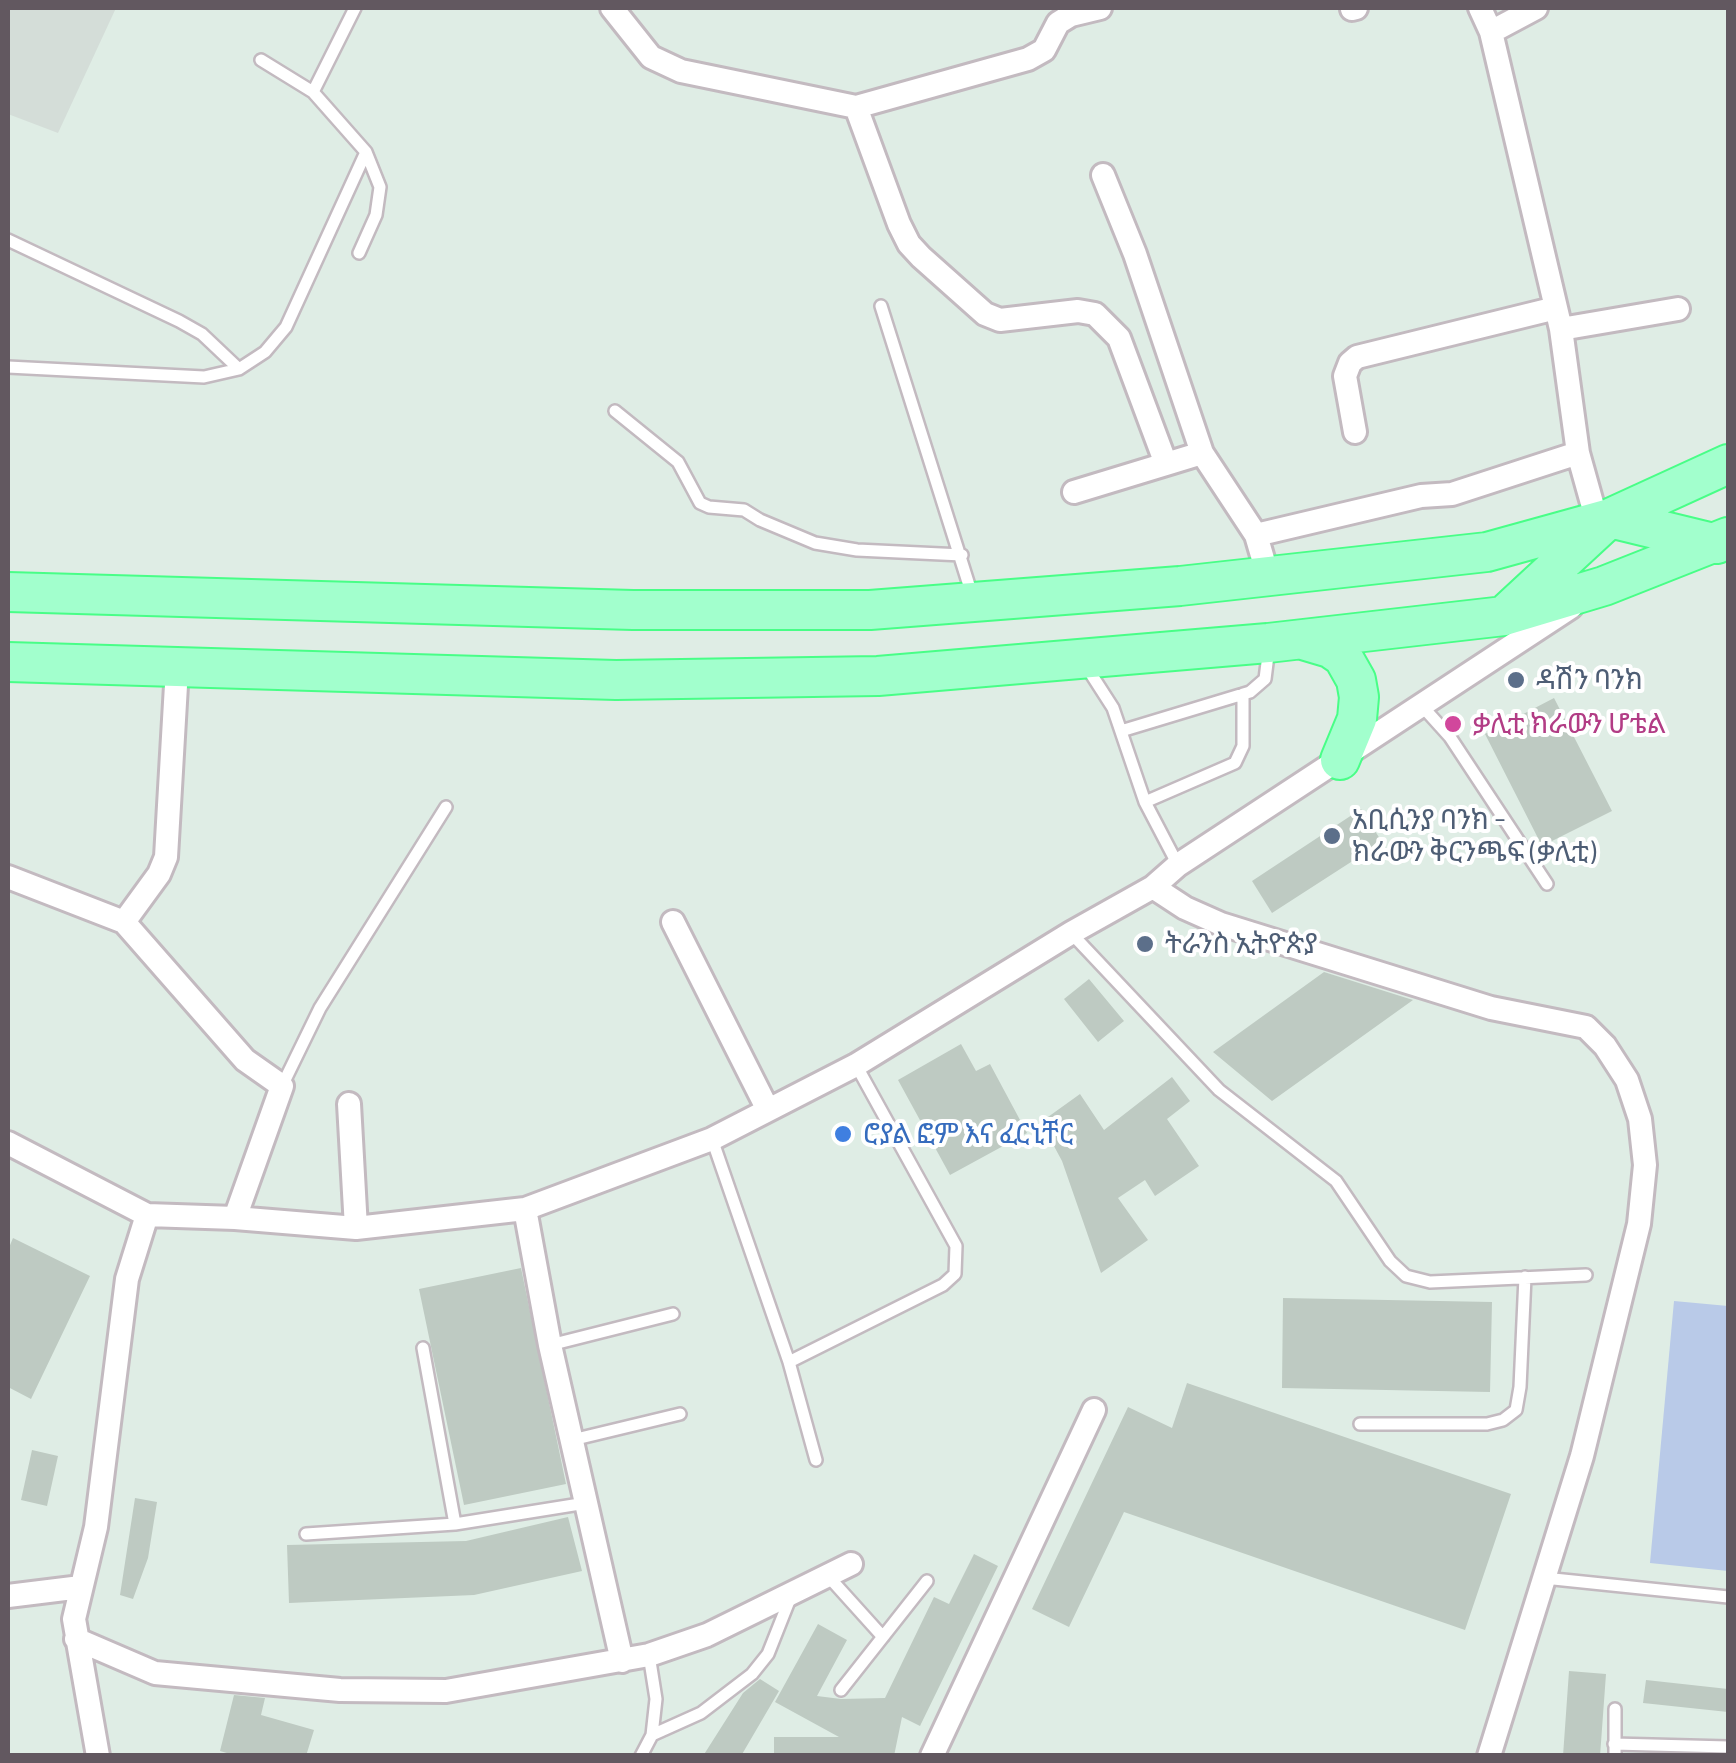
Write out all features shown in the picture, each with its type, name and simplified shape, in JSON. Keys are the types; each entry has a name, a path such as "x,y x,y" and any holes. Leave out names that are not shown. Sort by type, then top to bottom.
{"main road":[{"path":"8,592 633,610 870,610 1268,576 1487,552 1603,520 1728,464"},
{"path":"1603,520 1723,545"},
{"path":"1504,616 1603,520"},
{"path":"8,662 616,680 878,676 1285,641 1504,616 1723,545"},
{"path":"1487,552 1504,616"},
{"path":"1285,641 1330,648 1343,656 1356,680 1357,718 1340,760"}],"street":[{"path":"612,8 651,57 681,71 856,107 1028,59 1044,50 1058,24 1100,8"},
{"path":"1480,8 1491,32 1558,319 1578,453 1603,520"},
{"path":"1491,32 1536,8"},
{"path":"856,107 909,244 985,314 1014,320 1078,311 1095,314 1108,324 1118,338 1166,464"},
{"path":"1103,175 1135,254 1202,453 1256,536 1268,576"},
{"path":"1355,432 1345,376 1357,357 1558,319 1678,310"},
{"path":"1074,492 1202,453"},
{"path":"1256,536 1421,496 1452,494 1578,453"},
{"path":"8,1143 147,1215 356,1228 524,1209 712,1139 856,1065 1153,887 1178,865 1604,586"},
{"path":"124,922 166,857 177,668"},
{"path":"8,877 124,922 246,1060 282,1086 235,1218"},
{"path":"1153,887 1185,908 1222,924 1490,1008 1586,1027 1605,1046 1627,1080 1640,1119 1645,1165 1640,1224 1582,1456 1489,1756"},
{"path":"672,922 768,1110"},
{"path":"348,1104 356,1228"},
{"path":"524,1209 550,1345 622,1660"},
{"path":"98,1756 74,1619 96,1528 127,1279 147,1215"},
{"path":"932,1756 1094,1410"},
{"path":"76,1639 155,1673 340,1690 446,1691 649,1655 707,1635 851,1564"},
{"path":"8,1596 81,1587"}],"lane":[{"path":"312,92 355,8"},
{"path":"261,60 312,92 366,152 380,187 376,215 359,253"},
{"path":"8,367 204,377 239,369 265,352 286,327 366,152"},
{"path":"8,240 179,321 202,334 239,369"},
{"path":"881,306 974,602"},
{"path":"615,412 678,462 700,503 709,507 744,510 760,520 829,545 962,555"},
{"path":"1121,731 1243,694 1264,679 1270,657 1285,641"},
{"path":"1080,656 1113,708 1145,802 1178,865"},
{"path":"1145,802 1234,763 1243,746 1243,694"},
{"path":"1422,706 1450,736 1547,884"},
{"path":"282,1086 320,1008 446,808"},
{"path":"1071,933 1218,1090 1336,1181 1390,1261 1406,1276 1430,1282 1586,1275"},
{"path":"789,1362 942,1285 955,1274 956,1246 856,1065"},
{"path":"712,1139 789,1362 816,1460"},
{"path":"1360,1424 1487,1424 1504,1420 1516,1410 1524,1277"},
{"path":"550,1345 673,1314"},
{"path":"422,1348 455,1524"},
{"path":"571,1440 680,1414"},
{"path":"306,1534 455,1524 586,1504"},
{"path":"828,1576 883,1637"},
{"path":"1544,1578 1728,1596"},
{"path":"841,1690 927,1581"},
{"path":"652,1735 701,1713 752,1674 768,1654 791,1596"},
{"path":"640,1756 652,1735 655,1682 649,1655"},
{"path":"1615,1708 1614,1750 1728,1746"}],"shaded area":[{"path":"8,8 116,8 58,133 8,114"},
{"path":"1674,1301 1728,1306 1728,1571 1650,1563"}],"building":[{"path":"1554,698 1612,811 1542,846 1485,734"},
{"path":"1361,809 1382,842 1272,913 1252,881"},
{"path":"1324,972 1413,1000 1272,1101 1213,1052"},
{"path":"1089,979 1124,1021 1098,1042 1064,999"},
{"path":"961,1044 976,1071 990,1064 1027,1133 950,1175 898,1080"},
{"path":"1172,1077 1190,1101 1167,1119 1199,1166 1155,1196 1145,1180 1118,1198 1148,1240 1101,1273 1062,1161 1041,1122 1080,1094 1104,1130"},
{"path":"13,1238 90,1276 31,1399 8,1387 8,1250"},
{"path":"521,1268 566,1484 464,1505 419,1289"},
{"path":"1283,1298 1492,1302 1490,1392 1282,1388"},
{"path":"1187,1383 1511,1494 1465,1630 1124,1512 1069,1627 1032,1609 1128,1407 1172,1428"},
{"path":"32,1450 58,1456 47,1506 21,1500"},
{"path":"135,1498 157,1502 148,1558 133,1599 120,1595"},
{"path":"568,1517 582,1571 474,1595 289,1603 287,1545 466,1541"},
{"path":"974,1554 998,1566 920,1726 902,1717 894,1756 774,1756 774,1737 839,1737 775,1702 818,1624 847,1640 817,1696 885,1698 934,1597 949,1604"},
{"path":"1569,1671 1606,1674 1600,1756 1563,1756"},
{"path":"760,1679 779,1691 741,1756 703,1756 743,1693"},
{"path":"1646,1680 1728,1689 1728,1712 1643,1703"},
{"path":"234,1695 265,1698 261,1715 314,1730 306,1756 237,1756 220,1751"}],"place":[{"name":"ዳሽን ባንክ","path":"1516,680"},
{"name":"ቃሊቲ ክራውን ሆቴል","path":"1453,724"},
{"name":"አቢሲንያ ባንክ - ክራውን ቅርንጫፍ (ቃሊቲ)","path":"1332,836"},
{"name":"ትራንስ ኢትዮጵያ","path":"1145,944"},
{"name":"ሮያል ፎም እና ፈርኒቸር","path":"843,1134"}]}
